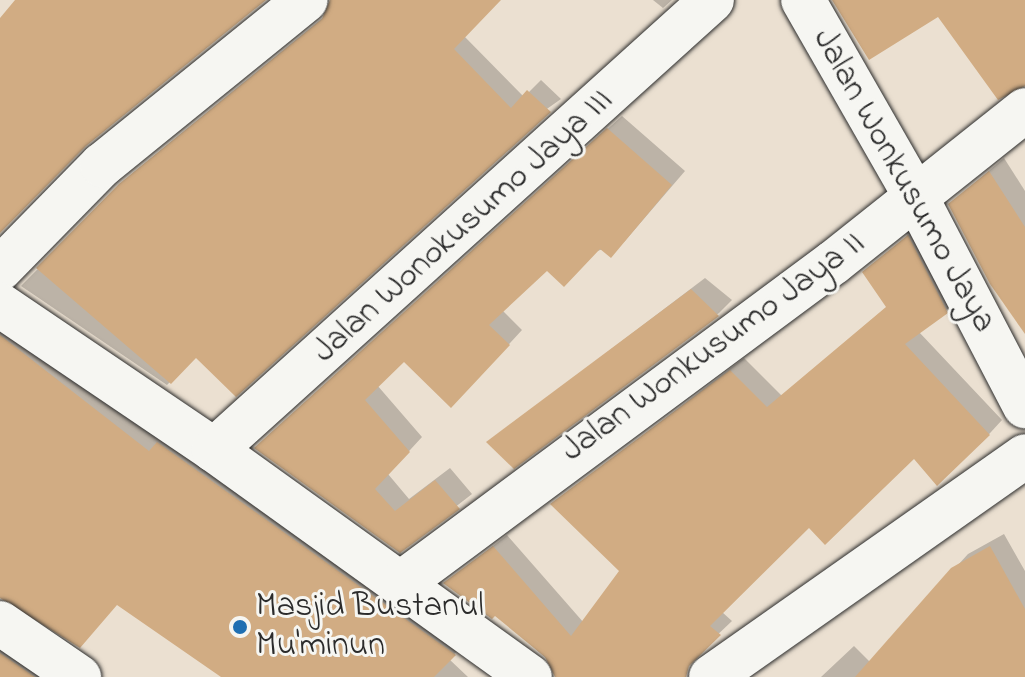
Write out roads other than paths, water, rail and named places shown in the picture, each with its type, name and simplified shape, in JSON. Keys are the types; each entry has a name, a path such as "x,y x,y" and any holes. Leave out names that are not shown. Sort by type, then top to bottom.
{"street":[{"path":"0,269 102,165 306,0"},
{"name":"Jalan Wonokusumo Jaya III","path":"214,450 712,0"},
{"name":"Jalan Wonkusumo Jaya","path":"803,0 916,197 1025,406"},
{"name":"Jalan Wonkusumo Jaya II","path":"400,584 916,197 1025,110"},
{"path":"0,305 214,450 530,677"},
{"path":"711,677 1025,456"},
{"path":"0,623 79,677"}],"place":[{"name":"Masjid Bustanul Mu'minun","path":"240,627"}]}
